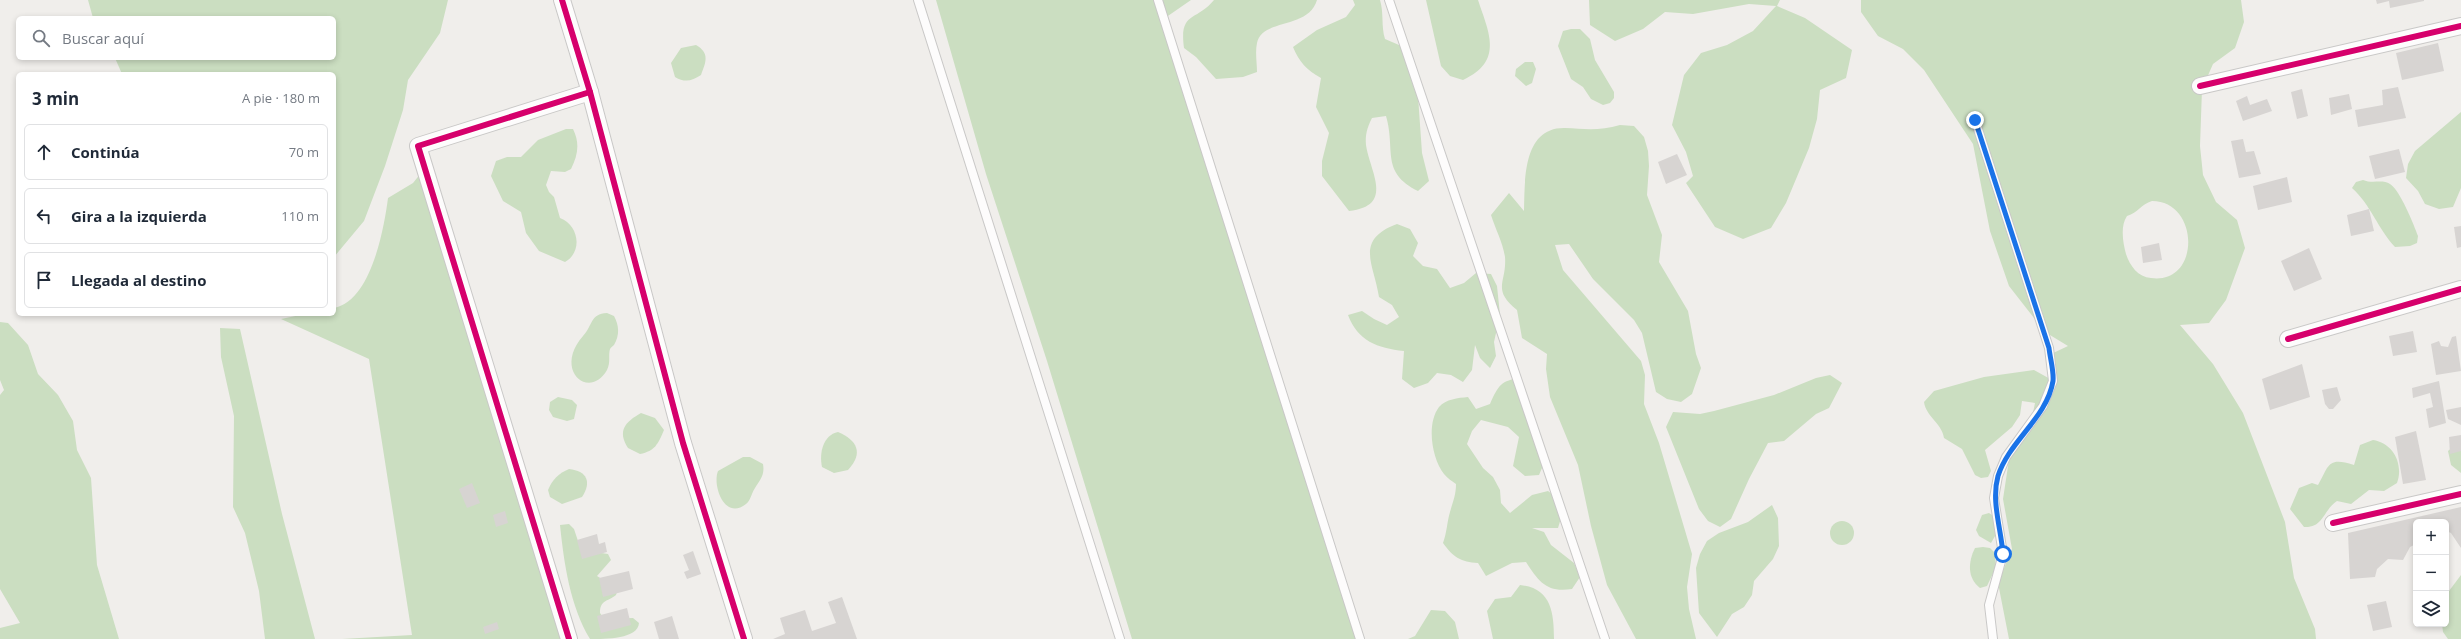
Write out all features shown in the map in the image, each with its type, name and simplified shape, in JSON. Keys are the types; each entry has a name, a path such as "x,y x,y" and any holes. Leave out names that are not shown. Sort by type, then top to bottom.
{"street":[{"path":"562,0 590,92 683,443 744,639"},
{"path":"2200,86 2461,26"},
{"path":"569,639 418,146 590,92"},
{"path":"2288,339 2461,289"},
{"path":"2333,523 2461,494"}],"lane":[{"path":"918,0 1120,639"},
{"path":"1158,0 1360,639"},
{"path":"1389,0 1605,639"},
{"path":"1975,120 2049,348 2053,381 2043,406 2006,457 1998,476 1994,498 2003,554 1989,605 1993,639"}],"green space":[{"path":"88,0 448,0 440,33 408,80 403,110 385,166 364,221 336,255 336,72 121,72 116,60 336,60 336,16 92,16"},
{"path":"936,0 1191,0 1165,18 1358,639 1132,639 1047,361 986,174"},
{"path":"1214,0 1317,0 1312,9 1305,16 1276,26 1267,30 1261,35 1256,46 1257,72 1243,77 1216,79 1196,57 1184,48 1183,36 1184,28 1190,18 1201,12"},
{"path":"1353,0 1380,0 1385,39 1399,45 1410,54 1418,96 1422,153 1429,181 1418,191 1406,184 1398,176 1392,159 1389,128 1386,116 1372,118 1367,132 1366,145 1375,176 1376,195 1372,202 1363,208 1349,211 1322,176 1322,161 1329,133 1316,107 1321,78 1304,65 1293,47 1317,30 1346,17 1355,5"},
{"path":"1426,0 1478,0 1489,35 1489,55 1484,64 1476,72 1463,80 1450,76 1441,66"},
{"path":"1589,0 1780,0 1777,6 1805,18 1852,50 1846,78 1820,90 1817,119 1809,148 1786,203 1771,228 1743,239 1715,227 1686,183 1693,176 1686,152 1672,125 1684,75 1701,53 1727,45 1753,31 1776,6 1749,4 1693,14 1665,12 1643,29 1615,41 1590,25"},
{"path":"1861,0 2241,0 2244,22 2235,48 2213,64 2202,89 2200,146 2203,175 2216,202 2237,220 2245,248 2226,300 2209,323 2180,325 2213,364 2243,413 2285,522 2294,578 2315,629 2316,639 2009,639 1998,583 2012,549 2003,499 2010,453 2030,427 2035,403 2022,401 2020,415 2012,427 1985,450 1991,471 1988,477 1981,478 1975,475 1962,449 1944,438 1940,428 1925,407 1924,402 1934,391 1984,377 2034,370 2052,380 2049,355 2068,346 2045,332 2009,286 1990,231 1973,144 1924,70 1903,49 1878,36 1861,12","holes":["2152,201 2168,205 2179,214 2186,227 2188,242 2186,257 2179,269 2167,277 2151,278 2142,276 2132,267 2125,250 2123,225 2127,216 2131,215 2148,202"]},
{"path":"1580,29 1590,39 1595,60 1614,92 1614,98 1610,103 1603,105 1591,99 1583,87 1571,79 1558,46 1563,31"},
{"path":"696,45 703,51 706,58 701,75 695,79 685,81 675,77 671,63 681,48"},
{"path":"1525,62 1533,62 1536,69 1532,83 1526,86 1515,76 1516,69"},
{"path":"2461,112 2461,188 2453,207 2439,209 2425,204 2418,191 2406,178 2408,164 2415,151"},
{"path":"1620,125 1634,126 1644,137 1648,151 1649,166 1647,195 1662,235 1659,262 1688,311 1696,354 1701,368 1692,394 1681,402 1667,399 1656,392 1642,333 1634,320 1593,279 1569,244 1555,245 1563,270 1641,361 1645,375 1644,404 1659,443 1692,554 1687,587 1689,609 1696,639 1636,639 1607,585 1591,526 1578,465 1550,397 1546,369 1547,354 1522,338 1517,310 1504,297 1502,291 1505,257 1501,241 1491,215 1509,193 1524,211 1526,172 1533,146 1541,136 1551,130 1565,128 1599,129"},
{"path":"566,129 573,129 577,139 575,159 571,169 565,172 551,171 546,185 549,192 554,197 560,218 566,221 575,232 576,246 574,252 571,258 565,262 539,251 526,233 521,212 503,201 491,176 496,161 507,157 521,157 538,140"},
{"path":"425,168 574,639 342,639 412,635 369,359 281,319 295,316 336,316 336,307 347,303 357,292 366,278 379,245 388,198 413,183"},
{"path":"2363,180 2387,183 2394,188 2402,200 2413,224 2418,236 2417,243 2410,246 2395,247 2389,240 2369,209 2352,188 2356,182"},
{"path":"1397,224 1410,229 1418,243 1413,256 1423,266 1437,269 1450,288 1464,283 1476,273 1491,274 1497,286 1500,315 1494,342 1496,356 1490,368 1480,358 1475,345 1472,370 1463,382 1451,375 1437,373 1428,383 1414,388 1402,379 1404,351 1385,348 1370,342 1357,331 1352,324 1348,315 1362,311 1387,325 1399,317 1392,305 1379,297 1370,254 1371,245 1375,238 1384,230"},
{"path":"607,313 614,316 618,330 616,341 610,349 607,370 600,379 591,383 584,382 577,377 573,370 572,360 575,348 597,315"},
{"path":"0,322 8,323 28,345 38,374 58,395 73,421 77,450 91,478 97,565 119,639 0,639 0,628 20,623 0,589 0,395 4,390 0,380"},
{"path":"220,328 240,329 282,514 315,639 265,639 259,591 245,533 233,507 234,416 221,357"},
{"path":"1830,375 1842,383 1829,408 1816,414 1784,441 1768,443 1749,479 1731,519 1720,527 1708,521 1699,509 1666,427 1673,412 1700,414 1714,411 1774,395 1816,378"},
{"path":"1521,378 1525,407 1545,461 1539,475 1525,476 1513,466 1519,437 1508,427 1481,420 1472,431 1467,444 1483,468 1493,477 1500,490 1501,503 1510,513 1532,495 1548,491 1560,500 1562,515 1558,528 1532,528 1544,532 1551,545 1574,563 1580,577 1572,589 1556,589 1544,584 1535,575 1526,562 1512,563 1486,576 1478,563 1458,558 1450,552 1443,543 1455,495 1456,484 1444,474 1436,460 1432,441 1435,414 1442,404 1456,398 1468,397 1476,409 1490,404 1501,385 1509,380"},
{"path":"558,397 572,400 577,405 574,419 567,421 553,417 549,410 550,402"},
{"path":"641,413 655,418 664,430 653,449 640,454 628,448 623,437 623,432 627,424"},
{"path":"838,432 845,435 854,443 857,453 853,464 848,470 834,473 822,467 821,456 823,445 829,437"},
{"path":"2373,440 2386,445 2395,456 2399,469 2397,483 2384,491 2369,490 2351,504 2337,501 2332,505 2320,522 2311,527 2304,527 2290,509 2299,488 2312,483 2318,485 2327,468 2334,462 2345,462 2354,465 2360,445"},
{"path":"2461,440 2461,473 2451,465 2448,451"},
{"path":"743,457 750,457 763,464 763,474 748,502 739,508 732,508 726,505 719,493 717,485 718,471"},
{"path":"569,469 580,472 584,475 587,482 587,487 582,497 562,504 550,497 548,490 556,477"},
{"path":"1772,505 1778,518 1779,546 1773,559 1754,581 1752,595 1744,607 1732,614 1717,637 1699,613 1696,568 1700,554 1707,541 1719,533 1748,522"},
{"path":"1989,513 1995,517 1998,531 1991,543 1979,536 1976,530 1982,515"},
{"path":"1842,521 1851,524 1854,533 1851,542 1842,545 1833,542 1830,533 1833,524"},
{"path":"569,524 574,529 581,550 608,554 611,560 597,576 618,589 616,595 603,603 600,613 604,619 633,618 639,623 633,632 620,637 590,639 577,613 566,569 560,525"},
{"path":"1975,548 1990,548 1995,553 1996,567 1987,586 1980,588 1973,580 1970,564"},
{"path":"2461,575 2461,639 2448,639 2443,632 2442,627 2449,627 2449,591"},
{"path":"1520,585 1530,587 1538,591 1549,603 1553,620 1554,639 1493,639 1487,611 1495,599 1511,597"},
{"path":"1431,610 1445,611 1455,622 1459,639 1408,639 1415,636"}],"building":[{"path":"2376,0 2424,1 2390,8 2389,1 2377,4"},
{"path":"2438,43 2444,71 2402,80 2396,53"},
{"path":"2398,87 2406,118 2358,127 2355,110 2383,105 2382,90"},
{"path":"2302,89 2308,116 2297,119 2291,92"},
{"path":"2349,94 2352,109 2331,115 2329,98"},
{"path":"2247,96 2250,105 2267,99 2272,111 2243,121 2236,101"},
{"path":"2243,139 2246,152 2254,151 2261,174 2239,178 2231,141"},
{"path":"2399,149 2405,172 2375,179 2369,156"},
{"path":"1677,154 1687,175 1666,184 1658,162"},
{"path":"2287,177 2292,202 2258,210 2253,186"},
{"path":"2369,209 2374,231 2351,236 2347,215"},
{"path":"2461,226 2461,247 2457,248 2454,227"},
{"path":"2159,243 2162,260 2143,263 2141,247"},
{"path":"2309,248 2322,279 2294,291 2281,261"},
{"path":"2413,331 2417,352 2393,356 2389,336"},
{"path":"2456,336 2461,371 2436,375 2431,344 2439,341 2441,346 2448,347 2452,337"},
{"path":"2302,364 2310,397 2270,410 2262,379"},
{"path":"2439,381 2446,423 2429,428 2426,409 2433,407 2430,393 2413,398 2412,388"},
{"path":"2337,387 2341,400 2333,409 2329,409 2325,404 2322,390"},
{"path":"2461,407 2461,425 2448,419 2446,410"},
{"path":"2416,431 2426,480 2403,484 2395,437"},
{"path":"2461,435 2461,451 2450,454 2449,437"},
{"path":"472,483 480,503 467,508 459,489"},
{"path":"2461,507 2461,548 2449,532 2449,519 2413,519 2413,546 2410,547 2403,560 2388,559 2377,569 2375,577 2350,579 2348,533"},
{"path":"505,511 508,523 496,527 493,515"},
{"path":"597,534 599,544 605,542 607,552 582,559 577,540"},
{"path":"693,551 701,574 687,579 684,572 689,570 683,555"},
{"path":"629,571 633,589 603,597 599,578"},
{"path":"842,597 857,639 773,639 785,634 780,618 805,610 812,631 836,623 828,602"},
{"path":"2386,601 2392,627 2373,631 2367,605"},
{"path":"627,608 631,625 601,633 597,616"},
{"path":"672,616 679,639 659,639 654,622"},
{"path":"497,622 499,629 485,634 483,627"}],"cycle path":[{"path":"562,0 590,92 683,443 744,639"},
{"path":"2200,86 2461,26"},
{"path":"569,639 418,146 590,92"},
{"path":"2288,339 2461,289"},
{"path":"2333,523 2461,494"}],"route":[{"path":"1975,120 2049,348 2053,381 2043,406 2006,457 1998,476 1994,498 2003,554"}]}
